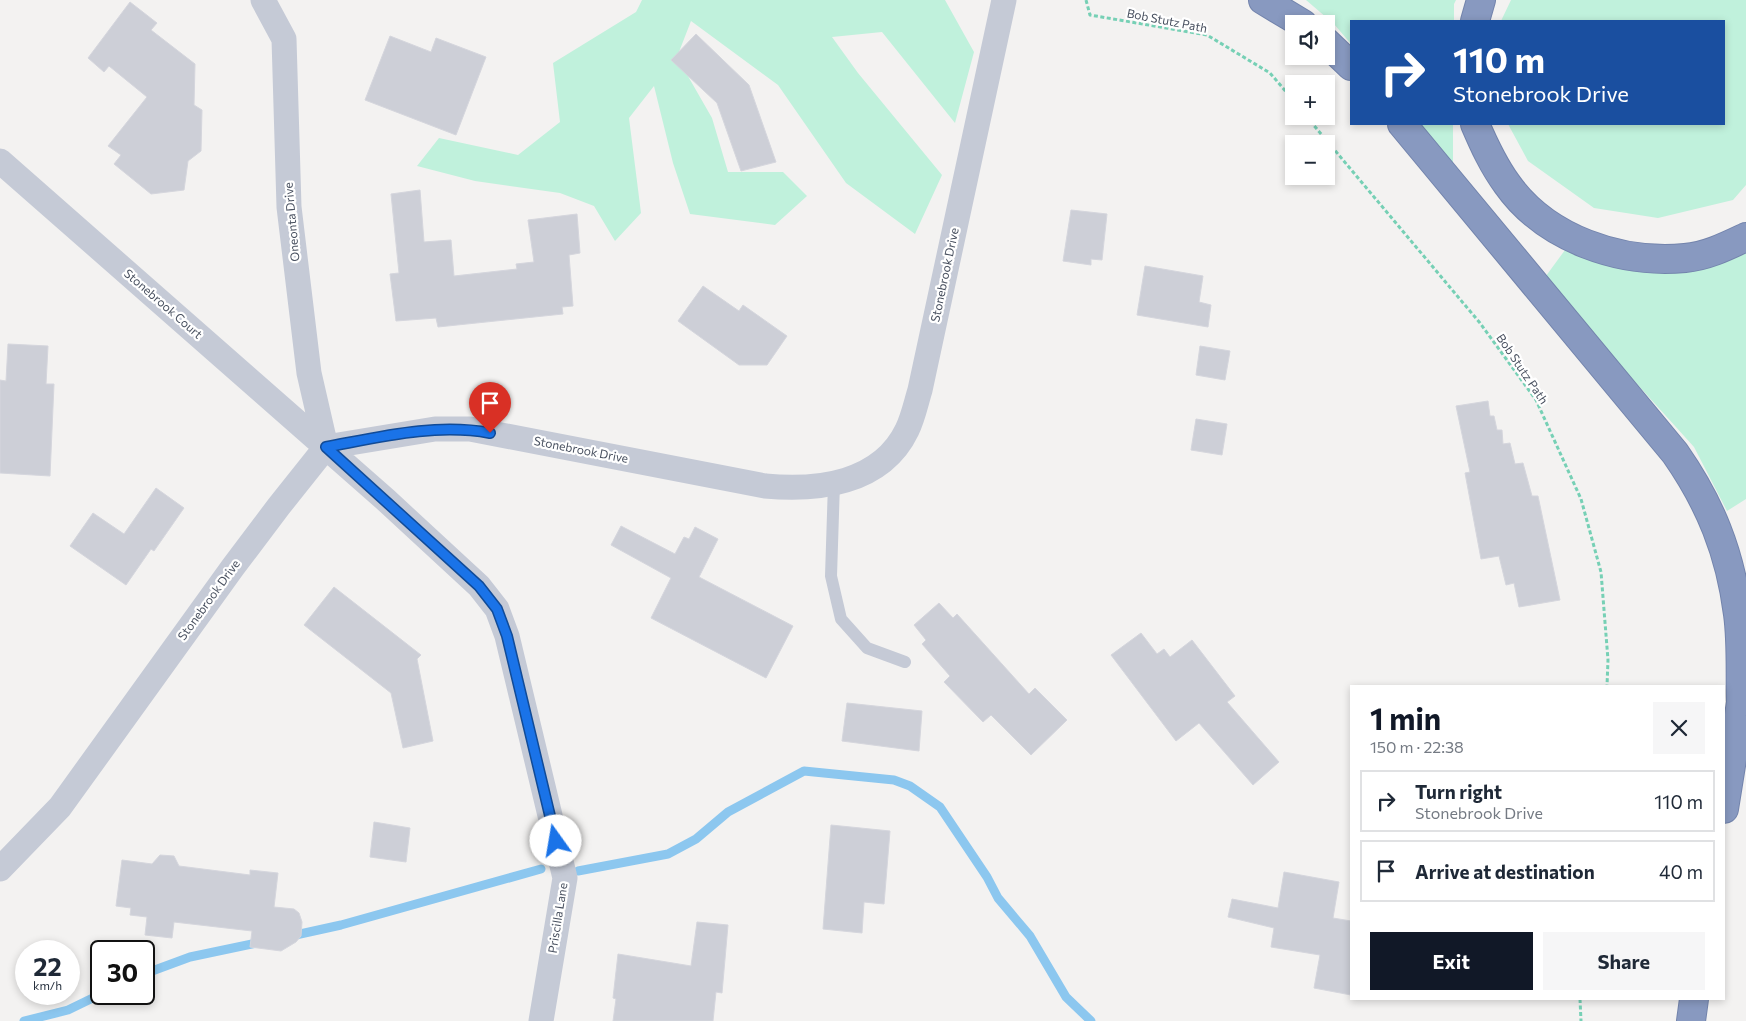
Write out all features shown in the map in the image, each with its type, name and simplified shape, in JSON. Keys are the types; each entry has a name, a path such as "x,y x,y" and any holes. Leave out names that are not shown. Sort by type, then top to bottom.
{"highway":[{"path":"1262,0 1288,15"},
{"path":"1475,20 1481,0"},
{"path":"1335,51 1350,65"},
{"path":"1403,125 1675,452 1694,481 1710,511 1723,543 1733,580 1739,616 1740,702"},
{"path":"1475,125 1487,153 1508,186 1536,214 1570,237 1608,253 1649,259 1686,258 1720,250 1746,237"},
{"path":"1725,802 1740,702 1746,675"},
{"path":"1691,1021 1694,1000"}],"street":[{"name":"Oneonta Drive","path":"263,0 284,39 289,207 309,373 326,447"},
{"name":"Stonebrook Drive","path":"0,869 60,807 239,559 326,447 434,429 470,430 765,486 796,489 834,484 851,479 876,467 893,451 906,431 920,390 1004,0"},
{"name":"Stonebrook Court","path":"0,161 326,447"},
{"name":"Priscilla Lane","path":"326,447 479,586 497,609 507,636 565,878 541,1021"}],"lane":[{"path":"834,484 831,576 841,620 867,648 906,662"}],"path":[{"name":"Bob Stutz Path","path":"1086,0 1090,15 1207,35 1270,74 1285,91"},
{"name":"Bob Stutz Path","path":"1314,125 1480,322 1536,400 1581,499 1600,572 1608,660 1607,685"},
{"path":"1580,1000 1581,1021"}],"green space":[{"path":"642,0 945,0 974,52 955,123 882,32 832,37 858,73 942,175 915,234 846,183 778,85 691,21 677,57 712,118 728,172 783,172 807,196 775,225 690,214 673,163 654,86 629,118 641,213 615,241 594,206 560,193 475,181 417,166 439,138 518,155 560,122 553,63 636,12"},
{"path":"1306,0 1456,0 1454,4 1454,20 1350,20 1350,43 1335,25 1335,15 1324,15"},
{"path":"1511,0 1746,0 1746,185 1733,200 1658,218 1594,208 1528,161 1509,125 1725,125 1725,20 1501,20"},
{"path":"1420,125 1453,125 1453,164"},
{"path":"1746,237 1746,499 1727,511 1694,447 1543,280 1565,250 1625,269 1680,272"}],"building":[{"path":"130,2 157,23 151,30 195,64 194,105 202,110 201,151 188,161 184,190 151,194 114,164 121,155 108,146 147,97 109,66 104,72 88,58"},
{"path":"696,34 749,85 776,162 741,171 717,103 671,60"},
{"path":"390,36 431,52 436,38 486,57 456,135 365,100"},
{"path":"420,190 424,242 451,240 454,276 517,269 516,264 534,262 528,220 577,214 580,253 569,255 573,306 562,307 563,314 438,327 436,318 396,321 390,274 399,273 391,194"},
{"path":"1071,210 1107,214 1102,260 1091,259 1091,265 1063,261"},
{"path":"1145,266 1203,276 1199,302 1211,305 1208,327 1137,315"},
{"path":"703,286 739,311 743,305 787,336 767,365 739,365 678,321"},
{"path":"8,344 48,346 46,384 54,384 50,476 0,473 0,380 6,381"},
{"path":"1200,346 1230,351 1225,380 1196,375"},
{"path":"1488,401 1490,416 1494,416 1497,430 1502,430 1503,444 1510,443 1515,464 1523,463 1532,496 1538,496 1560,600 1519,607 1514,583 1506,585 1499,556 1481,559 1465,473 1470,472 1456,406"},
{"path":"1196,419 1227,424 1222,455 1191,450"},
{"path":"156,488 184,508 154,551 151,549 126,585 70,546 93,513 124,534"},
{"path":"621,526 675,554 684,537 689,539 695,527 718,539 699,577 793,626 766,678 651,618 671,578 611,545"},
{"path":"334,587 421,655 417,659 433,741 403,748 391,693 304,625"},
{"path":"939,603 953,618 957,614 1029,694 1035,688 1067,720 1031,755 991,715 983,722 944,682 950,676 922,644 926,640 914,625"},
{"path":"1141,633 1157,654 1164,649 1170,657 1192,640 1235,696 1227,702 1279,762 1253,785 1199,723 1176,741 1111,655"},
{"path":"847,703 922,711 919,751 842,741"},
{"path":"374,822 410,828 406,862 370,857"},
{"path":"831,825 890,831 884,904 864,902 862,933 823,929"},
{"path":"160,855 174,856 179,866 250,875 250,870 278,873 274,907 294,909 299,913 302,922 301,936 296,942 281,951 250,947 252,931 174,922 172,938 145,935 147,917 130,915 131,908 116,906 122,860 152,864"},
{"path":"1284,872 1339,882 1333,918 1350,921 1350,995 1314,988 1320,955 1271,947 1274,928 1228,917 1232,899 1278,908"},
{"path":"697,922 728,925 722,993 716,992 713,1021 613,1021 616,999 613,998 618,954 691,966"}],"waterway":[{"path":"578,871 668,854 696,839 728,812 804,771 894,780 910,786 940,807 987,877 998,898 1030,936 1066,997 1091,1021"},
{"path":"291,936 341,925 541,869"},
{"path":"155,970 190,957 261,942"},
{"path":"24,1021 68,1010 90,999"}],"route":[{"path":"490,433 470,430 434,429 326,447 479,586 497,609 507,636 556,841"}]}
